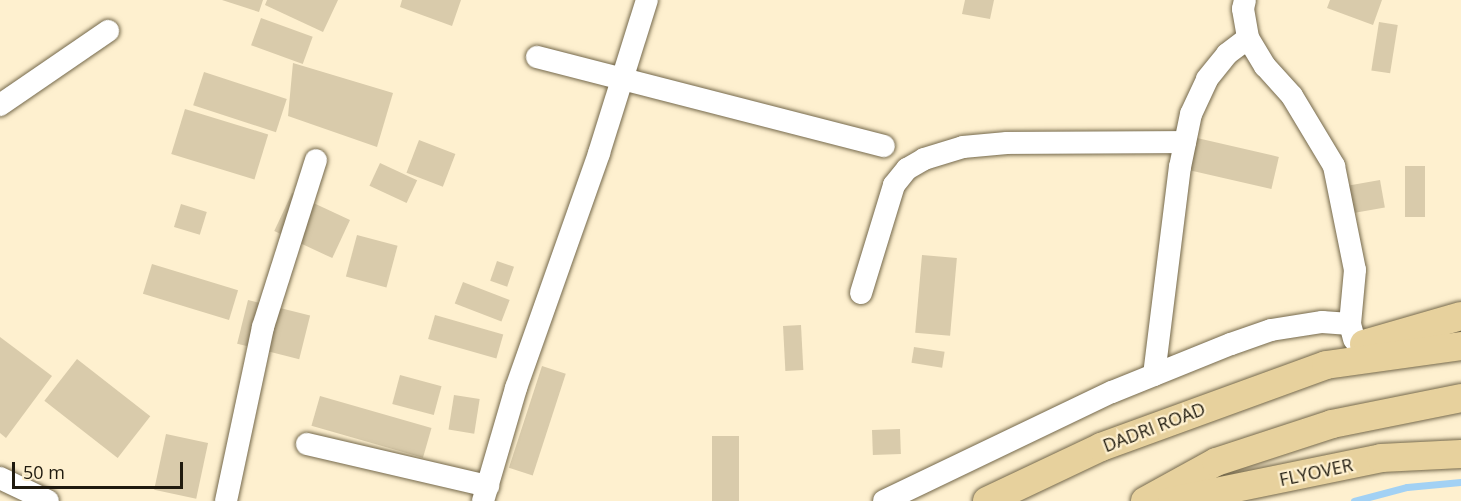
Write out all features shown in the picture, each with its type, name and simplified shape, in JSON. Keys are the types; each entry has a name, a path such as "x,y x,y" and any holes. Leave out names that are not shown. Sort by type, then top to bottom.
{"main road":[{"path":"1326,365 1353,335 1461,316"},
{"path":"1326,365 1461,346"},
{"name":"DADRI ROAD","path":"987,501 1101,447 1326,365"},
{"path":"1144,501 1216,462 1332,424 1461,398"},
{"name":"FLYOVER","path":"1172,501 1381,458 1461,454"}],"street":[{"path":"307,444 486,493 553,276 622,80 647,0"},
{"path":"884,501 1154,375 1271,330 1322,321 1353,335 1355,270 1334,166 1292,96 1265,66 1248,38 1243,9 1245,0"},
{"path":"0,105 108,31"},
{"path":"1154,375 1185,142 1191,114 1207,79 1227,54 1248,38"},
{"path":"537,57 884,146"},
{"path":"861,293 894,185 907,169 924,159 963,147 1007,143 1185,142"},
{"path":"226,501 263,327 316,160"},
{"path":"1407,409 1461,413"},
{"path":"0,478 48,501"}],"building":[{"path":"222,0 263,0 259,12"},
{"path":"267,0 338,0 323,32 265,5"},
{"path":"402,0 461,0 452,26 400,7"},
{"path":"965,0 994,0 990,19 962,14"},
{"path":"1330,0 1382,0 1373,25 1327,8"},
{"path":"261,18 313,37 303,64 251,45"},
{"path":"1379,22 1398,25 1390,73 1371,70"},
{"path":"293,63 393,93 377,147 288,116"},
{"path":"204,72 287,99 276,132 193,105"},
{"path":"185,109 268,134 254,179 171,154"},
{"path":"1197,138 1279,157 1271,189 1190,170"},
{"path":"419,140 455,154 443,187 406,173"},
{"path":"380,163 417,180 407,203 369,186"},
{"path":"1405,166 1425,166 1425,217 1405,217"},
{"path":"1380,180 1385,208 1349,214 1345,186"},
{"path":"292,193 350,220 332,258 274,231"},
{"path":"181,204 207,212 200,235 174,227"},
{"path":"357,235 398,246 386,287 346,277"},
{"path":"922,255 957,258 950,336 915,333"},
{"path":"497,261 514,267 507,287 490,281"},
{"path":"152,264 238,290 229,320 143,294"},
{"path":"463,282 510,300 501,321 455,303"},
{"path":"248,300 310,315 299,359 237,344"},
{"path":"435,315 503,335 496,359 428,339"},
{"path":"801,325 803,370 785,371 783,326"},
{"path":"0,337 52,376 6,438 0,433"},
{"path":"914,347 945,352 942,368 911,363"},
{"path":"77,359 150,416 118,458 44,401"},
{"path":"542,366 566,374 533,475 509,468"},
{"path":"400,375 442,386 434,415 392,404"},
{"path":"454,395 480,399 474,434 449,430"},
{"path":"320,396 432,428 423,458 311,426"},
{"path":"900,429 901,454 873,455 872,430"},
{"path":"166,434 208,443 196,499 154,490"},
{"path":"712,436 739,436 739,501 712,501"}],"waterway":[{"path":"1354,501 1407,487 1461,482"}]}
